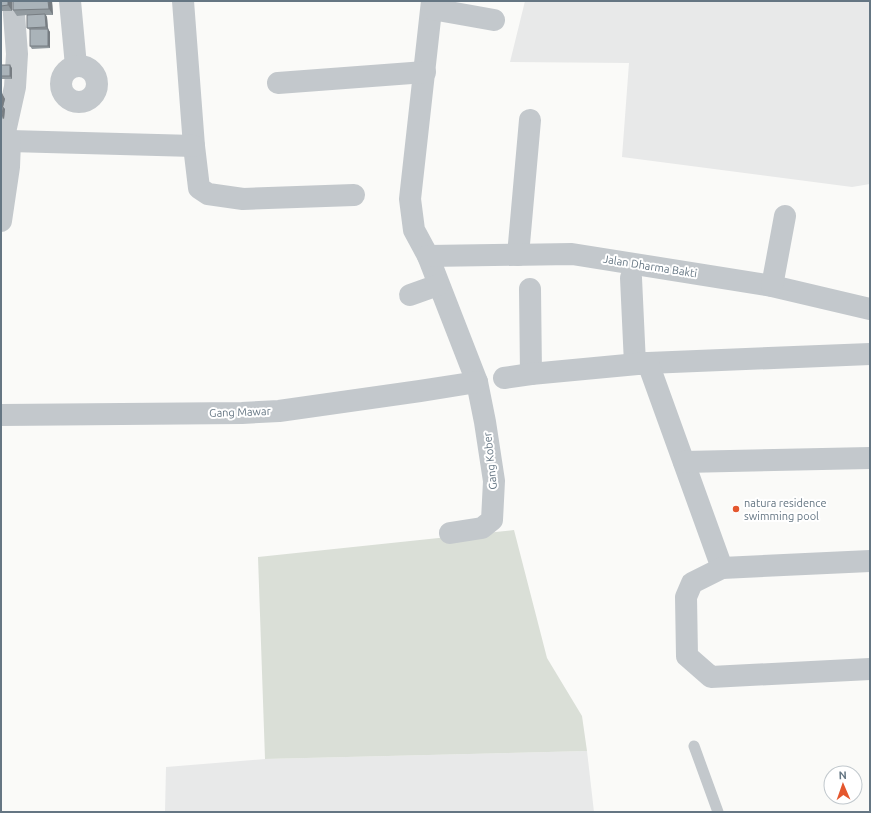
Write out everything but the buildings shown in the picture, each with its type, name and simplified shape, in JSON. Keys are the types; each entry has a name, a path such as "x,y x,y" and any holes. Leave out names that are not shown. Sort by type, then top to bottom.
{"street":[{"path":"1,221 8,167 5,133 15,87 17,54 13,1"},
{"path":"70,1 76,66"},
{"path":"183,1 194,146 199,188 208,194 243,199 354,195"},
{"path":"432,5 494,20"},
{"name":"Gang Kober","path":"432,5 410,199 414,230 428,256 477,382 494,482 492,520 482,528 450,533"},
{"path":"278,83 425,72"},
{"path":"518,255 530,120"},
{"path":"5,133 194,146"},
{"path":"772,286 785,216"},
{"name":"Jalan Dharma Bakti","path":"428,256 572,254 772,286 870,309"},
{"path":"631,278 642,363 684,462 722,568"},
{"path":"410,295 438,285"},
{"path":"530,289 531,374"},
{"path":"504,378 642,363 870,354"},
{"name":"Gang Mawar","path":"1,415 279,411 420,392 477,382"},
{"path":"684,462 870,458"},
{"path":"870,561 722,568 692,583 686,597 687,656 711,677 870,669"}],"lane":[{"path":"694,746 718,812"}],"shaded area":[{"path":"525,1 870,1 870,184 852,187 622,157 629,63 510,62"},
{"path":"514,530 547,658 582,716 587,751 265,759 258,557"},
{"path":"587,751 594,812 165,812 166,767 265,759"}],"place":[{"name":"natura residence swimming pool","path":"736,509"}]}
